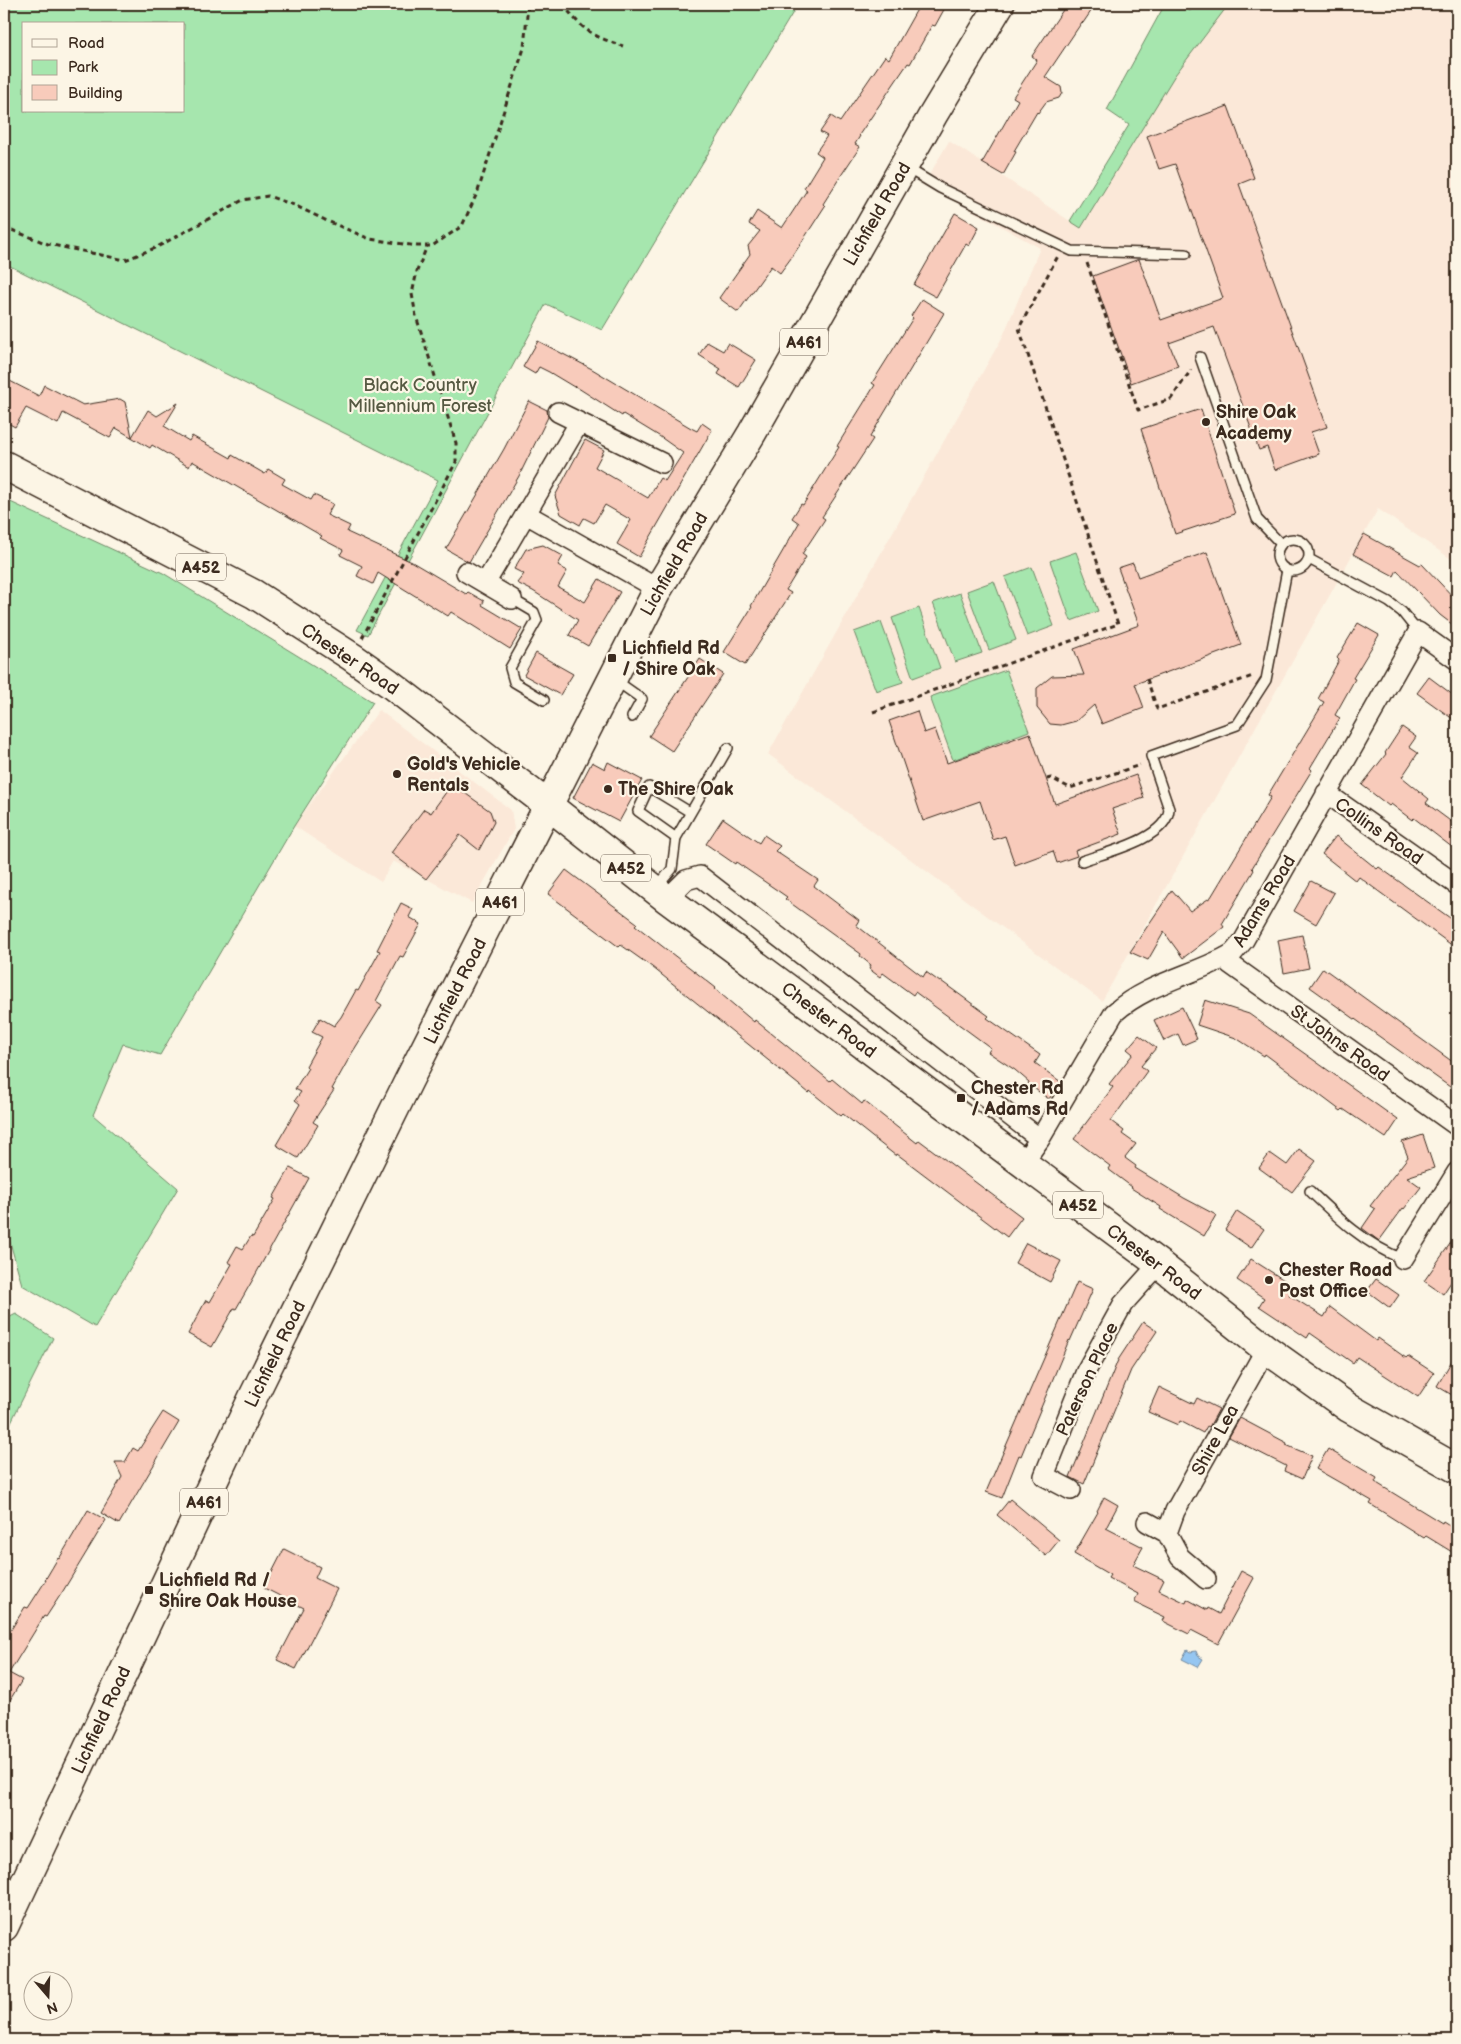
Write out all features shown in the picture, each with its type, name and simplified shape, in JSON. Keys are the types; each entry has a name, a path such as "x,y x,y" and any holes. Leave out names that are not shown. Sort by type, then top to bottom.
{"highway":[{"name":"Lichfield Road","path":"4,1927 254,1395 409,1080 658,589 752,433 904,167 1000,4"},
{"name":"Chester Road","path":"4,465 254,594 352,657 389,683 548,805 660,895 1159,1264 1266,1349 1349,1408 1457,1469"}],"street":[{"path":"558,412 662,463"},
{"path":"486,582 579,423"},
{"path":"526,514 658,589"},
{"path":"466,572 512,599"},
{"path":"1418,632 1457,660"},
{"name":"Adams Road","path":"1022,1164 1040,1139 1114,1013 1140,995 1226,957 1244,940 1418,632"},
{"name":"Collins Road","path":"1326,793 1457,885"},
{"name":"Chester Road","path":"660,895 686,880 700,876 1040,1139"},
{"name":"St Johns Road","path":"1226,957 1230,964 1457,1126"},
{"path":"1402,1259 1457,1172"},
{"name":"Paterson Place","path":"1071,1490 1044,1476 1086,1371 1123,1304 1159,1264"},
{"name":"Shire Lea","path":"1167,1533 1175,1511 1266,1349"},
{"path":"1147,1522 1167,1533 1180,1557 1206,1579"}],"lane":[{"path":"904,167 940,188 1072,251 1186,254"},
{"path":"1200,357 1257,518 1281,544"},
{"path":"1292,539 1302,541 1308,549 1309,559 1307,564 1298,571 1287,570 1282,567 1277,557 1277,551 1281,544 1292,539"},
{"path":"1309,559 1389,602 1402,612 1418,632"},
{"path":"1082,861 1140,840 1160,828 1169,817 1169,809 1151,756 1237,725 1266,680 1287,570"},
{"path":"512,599 534,612 537,620 510,668 514,682 544,700"},
{"path":"612,679 642,699 632,718"},
{"path":"660,895 672,869 676,838 728,748"},
{"path":"676,838 638,811 649,787 690,812"},
{"path":"1310,1191 1340,1220 1388,1254 1402,1259"}],"path":[{"path":"4,227 48,244 125,260 157,248 243,200 268,196 294,205 370,238 432,246 462,226 478,191 524,48 528,4"},
{"path":"563,4 576,22 594,37 623,46"},
{"path":"352,657 456,462 456,443 416,316 412,294 417,271 427,246"},
{"path":"873,712 1118,624 1019,328 1063,247"},
{"path":"1087,252 1087,267 1138,410 1171,399 1200,357"},
{"path":"1147,679 1157,709 1268,671"},
{"path":"1047,779 1051,778 1070,788 1153,761"}],"shaded area":[{"name":"Shire Oak Academy","path":"1165,4 1181,4 1190,11 1194,4 1457,4 1457,563 1378,509 1102,1001 768,754 1003,336 1040,248 924,184 949,141 1070,221 1129,125 1107,110"},
{"name":"Gold's Vehicle Rentals","path":"379,710 511,810 514,829 472,903 393,861 381,882 294,826"}],"green space":[{"name":"Black Country Millennium Forest","path":"4,4 798,4 602,330 546,304 368,635 357,630 438,480 4,263"},
{"path":"1165,4 1181,4 1190,11 1194,4 1229,4 1175,75 1081,228 1070,221 1129,125 1107,110"},
{"path":"4,499 163,573 373,702 294,826 160,1055 123,1044 93,1115 178,1188 95,1327 22,1285 4,1221"},
{"path":"1076,552 1098,611 1071,621 1050,561"},
{"path":"1032,567 1054,626 1027,636 1005,577"},
{"path":"994,581 1016,640 989,650 967,591"},
{"path":"960,593 982,653 955,662 933,603"},
{"path":"919,608 940,668 913,678 892,618"},
{"path":"881,622 903,682 876,691 854,632"},
{"path":"1006,670 1029,731 953,760 930,697"},
{"path":"16,1314 53,1338 4,1436 4,1320"}],"water":[{"path":"1187,1650 1190,1652 1196,1651 1198,1656 1203,1659 1198,1667 1182,1659"}],"building":[{"path":"920,4 947,4 935,26 932,25 910,64 908,63 859,135 855,144 860,147 823,204 825,206 794,254 780,273 771,266 738,312 719,298 750,254 748,246 760,231 749,224 757,211 782,228 807,190 804,188 823,157 816,152 827,136 820,132 831,116 840,122 885,56 889,59"},
{"path":"1067,4 1096,4 1045,77 1061,87 1062,93 1059,98 1046,102 1037,112 1014,151 1016,152 1003,175 982,163 1018,100 1013,97 1037,60 1032,56"},
{"path":"1228,106 1254,178 1239,184 1327,427 1311,432 1319,454 1275,470 1267,447 1259,450 1214,327 1169,343 1178,366 1131,383 1093,276 1139,259 1161,320 1223,298 1175,164 1159,169 1147,136"},
{"path":"955,213 979,227 969,246 966,244 936,297 914,285"},
{"path":"922,299 944,313 870,437 873,439 822,517 825,519 802,554 806,557 786,590 791,593 745,665 724,652 752,607 799,523 792,518 801,504 803,505 839,447 837,446 875,385 872,383 913,318 911,316"},
{"path":"538,341 592,369 691,428 697,431 702,423 712,430 639,557 617,544 631,520 605,505 594,523 584,518 580,525 561,514 555,496 585,440 604,450 595,467 648,498 660,478 665,481 683,453 623,414 622,416 549,372 539,367 535,374 523,367"},
{"path":"707,342 723,351 728,343 756,360 739,387 718,374 721,369 699,355"},
{"path":"4,378 39,396 44,385 83,405 120,399 125,402 132,437 148,410 157,416 178,403 164,426 189,441 192,436 231,458 232,455 265,474 268,469 285,479 282,484 311,500 314,495 333,504 327,515 350,526 347,532 412,562 466,594 468,592 484,601 482,605 522,629 510,649 451,612 448,616 378,573 373,584 357,576 362,566 340,555 343,550 320,538 322,536 192,461 189,467 152,445 150,448 116,428 110,438 63,413 58,424 26,408 15,427 4,421"},
{"path":"529,401 547,410 548,417 519,476 469,562 446,549 504,449"},
{"path":"1201,409 1235,514 1175,534 1141,429"},
{"path":"1364,534 1420,565 1422,564 1457,601 1457,628 1440,615 1397,570 1394,576 1353,554"},
{"path":"543,545 563,556 558,565 567,571 558,587 585,602 599,579 620,592 588,646 569,635 578,620 517,583 524,574 514,569 526,549"},
{"path":"1207,552 1241,645 1135,684 1144,708 1102,724 1094,705 1076,721 1061,725 1050,724 1037,708 1037,688 1052,676 1084,675 1074,649 1139,625 1118,568 1133,563 1138,577"},
{"path":"1358,623 1379,635 1353,678 1355,679 1335,715 1340,718 1310,768 1312,770 1252,868 1254,870 1222,924 1224,927 1183,958 1164,932 1148,960 1130,952 1172,890 1190,911 1211,897 1271,797 1268,795 1324,702 1318,699 1339,660 1337,658"},
{"path":"536,653 573,674 560,695 524,675"},
{"path":"700,659 723,674 672,751 649,736"},
{"path":"1429,677 1457,698 1457,722 1417,693"},
{"path":"917,711 924,733 935,729 947,763 1030,733 1055,804 1136,775 1144,798 1112,809 1121,834 1075,851 1077,856 1057,863 1053,851 1015,865 1005,836 993,840 980,801 923,821 889,721"},
{"path":"1402,727 1416,737 1409,747 1418,753 1402,777 1429,799 1426,803 1457,826 1457,851 1414,818 1412,820 1391,804 1389,806 1362,785 1386,754"},
{"name":"The Shire Oak","path":"592,762 605,769 608,762 642,780 619,822 573,798"},
{"path":"452,784 490,811 494,822 479,850 460,835 426,879 391,853 424,809 431,813"},
{"path":"723,818 759,843 764,835 780,846 775,851 818,880 814,886 859,920 856,925 923,977 926,972 941,981 989,1016 987,1018 1040,1055 1035,1063 1061,1082 1049,1099 1028,1084 1029,1082 1015,1070 988,1052 991,1048 915,992 913,995 883,973 880,977 869,969 871,965 860,956 861,954 785,899 787,897 706,844"},
{"path":"1336,836 1377,869 1379,867 1457,923 1457,949 1359,877 1356,881 1322,854"},
{"path":"566,870 637,923 635,925 830,1081 832,1079 862,1104 864,1101 917,1143 919,1140 1022,1217 1007,1237 897,1154 896,1156 843,1114 841,1116 810,1091 809,1093 652,967 621,945 619,947 548,894"},
{"path":"1311,881 1334,893 1316,924 1294,911"},
{"path":"401,903 413,909 409,917 421,924 403,957 400,956 376,1001 382,1005 352,1053 332,1089 334,1090 313,1122 318,1125 298,1158 276,1145 300,1104 295,1100 301,1092 295,1089 308,1068 306,1066 322,1037 312,1032 320,1018 334,1026 341,1017 380,951 377,950"},
{"path":"1302,935 1309,968 1284,973 1278,940"},
{"path":"1323,968 1457,1065 1457,1092 1310,987"},
{"path":"1205,1000 1249,1014 1398,1120 1386,1138 1343,1109 1341,1111 1265,1054 1264,1056 1236,1038 1197,1025"},
{"path":"1182,1007 1197,1039 1183,1045 1178,1034 1164,1041 1154,1020"},
{"path":"1139,1035 1156,1048 1141,1066 1147,1071 1111,1121 1124,1131 1122,1134 1136,1144 1125,1158 1136,1166 1135,1168 1216,1215 1204,1236 1160,1209 1161,1207 1131,1188 1108,1169 1110,1166 1074,1139 1113,1087 1109,1084 1133,1054 1127,1049"},
{"path":"1423,1135 1434,1168 1407,1177 1421,1187 1379,1241 1362,1228 1375,1209 1370,1206 1408,1157 1402,1142"},
{"path":"1299,1149 1316,1161 1292,1192 1259,1168 1270,1153 1287,1165"},
{"path":"290,1168 309,1178 236,1309 234,1308 212,1347 188,1334 206,1300 210,1302 232,1264 228,1262 237,1246 243,1249 251,1236 253,1237"},
{"path":"1237,1211 1264,1229 1251,1248 1225,1230"},
{"path":"1457,1234 1457,1273 1443,1294 1424,1281"},
{"path":"1026,1243 1061,1261 1050,1282 1015,1263"},
{"path":"1251,1259 1295,1287 1289,1295 1324,1317 1330,1307 1376,1341 1378,1338 1406,1358 1408,1356 1434,1373 1418,1397 1357,1357 1353,1363 1310,1333 1307,1338 1259,1306 1264,1298 1237,1280"},
{"path":"1376,1279 1399,1295 1390,1308 1367,1291"},
{"path":"1077,1282 1093,1289 1069,1340 1021,1456 1019,1455 1002,1498 986,1492"},
{"path":"1143,1322 1157,1331 1131,1370 1084,1484 1070,1477 1118,1360"},
{"path":"1457,1352 1457,1398 1437,1386"},
{"path":"1159,1387 1194,1404 1197,1398 1219,1409 1209,1427 1207,1426 1203,1433 1180,1421 1178,1425 1148,1412"},
{"path":"163,1412 179,1422 119,1524 101,1513 122,1477 115,1462 125,1462 133,1448 138,1451"},
{"path":"1240,1418 1287,1443 1286,1445 1312,1456 1302,1479 1284,1471 1286,1466 1229,1437"},
{"path":"1328,1449 1377,1478 1375,1482 1442,1523 1443,1521 1457,1530 1457,1555 1426,1536 1424,1538 1370,1504 1372,1501 1316,1469"},
{"path":"1104,1497 1118,1505 1106,1528 1143,1547 1133,1565 1164,1580 1159,1590 1186,1603 1187,1599 1219,1614 1241,1571 1254,1578 1218,1644 1191,1630 1189,1634 1163,1621 1165,1617 1134,1602 1138,1594 1108,1578 1110,1575 1074,1554 1098,1512"},
{"path":"1010,1499 1059,1540 1046,1556 997,1515"},
{"path":"88,1510 106,1520 63,1591 46,1617 44,1616 9,1673 22,1680 4,1710 4,1641 25,1607 28,1608 46,1580"},
{"path":"284,1549 320,1567 315,1578 337,1589 296,1669 277,1660 304,1608 264,1588"}],"place":[{"name":"Shire Oak Academy","path":"1206,422"},
{"name":"Lichfield Rd / Shire Oak","path":"612,658"},
{"name":"Gold's Vehicle Rentals","path":"397,774"},
{"name":"The Shire Oak","path":"608,789"},
{"name":"Chester Rd / Adams Rd","path":"961,1098"},
{"name":"Chester Road Post Office","path":"1269,1280"},
{"name":"Lichfield Rd / Shire Oak House","path":"149,1590"}]}
